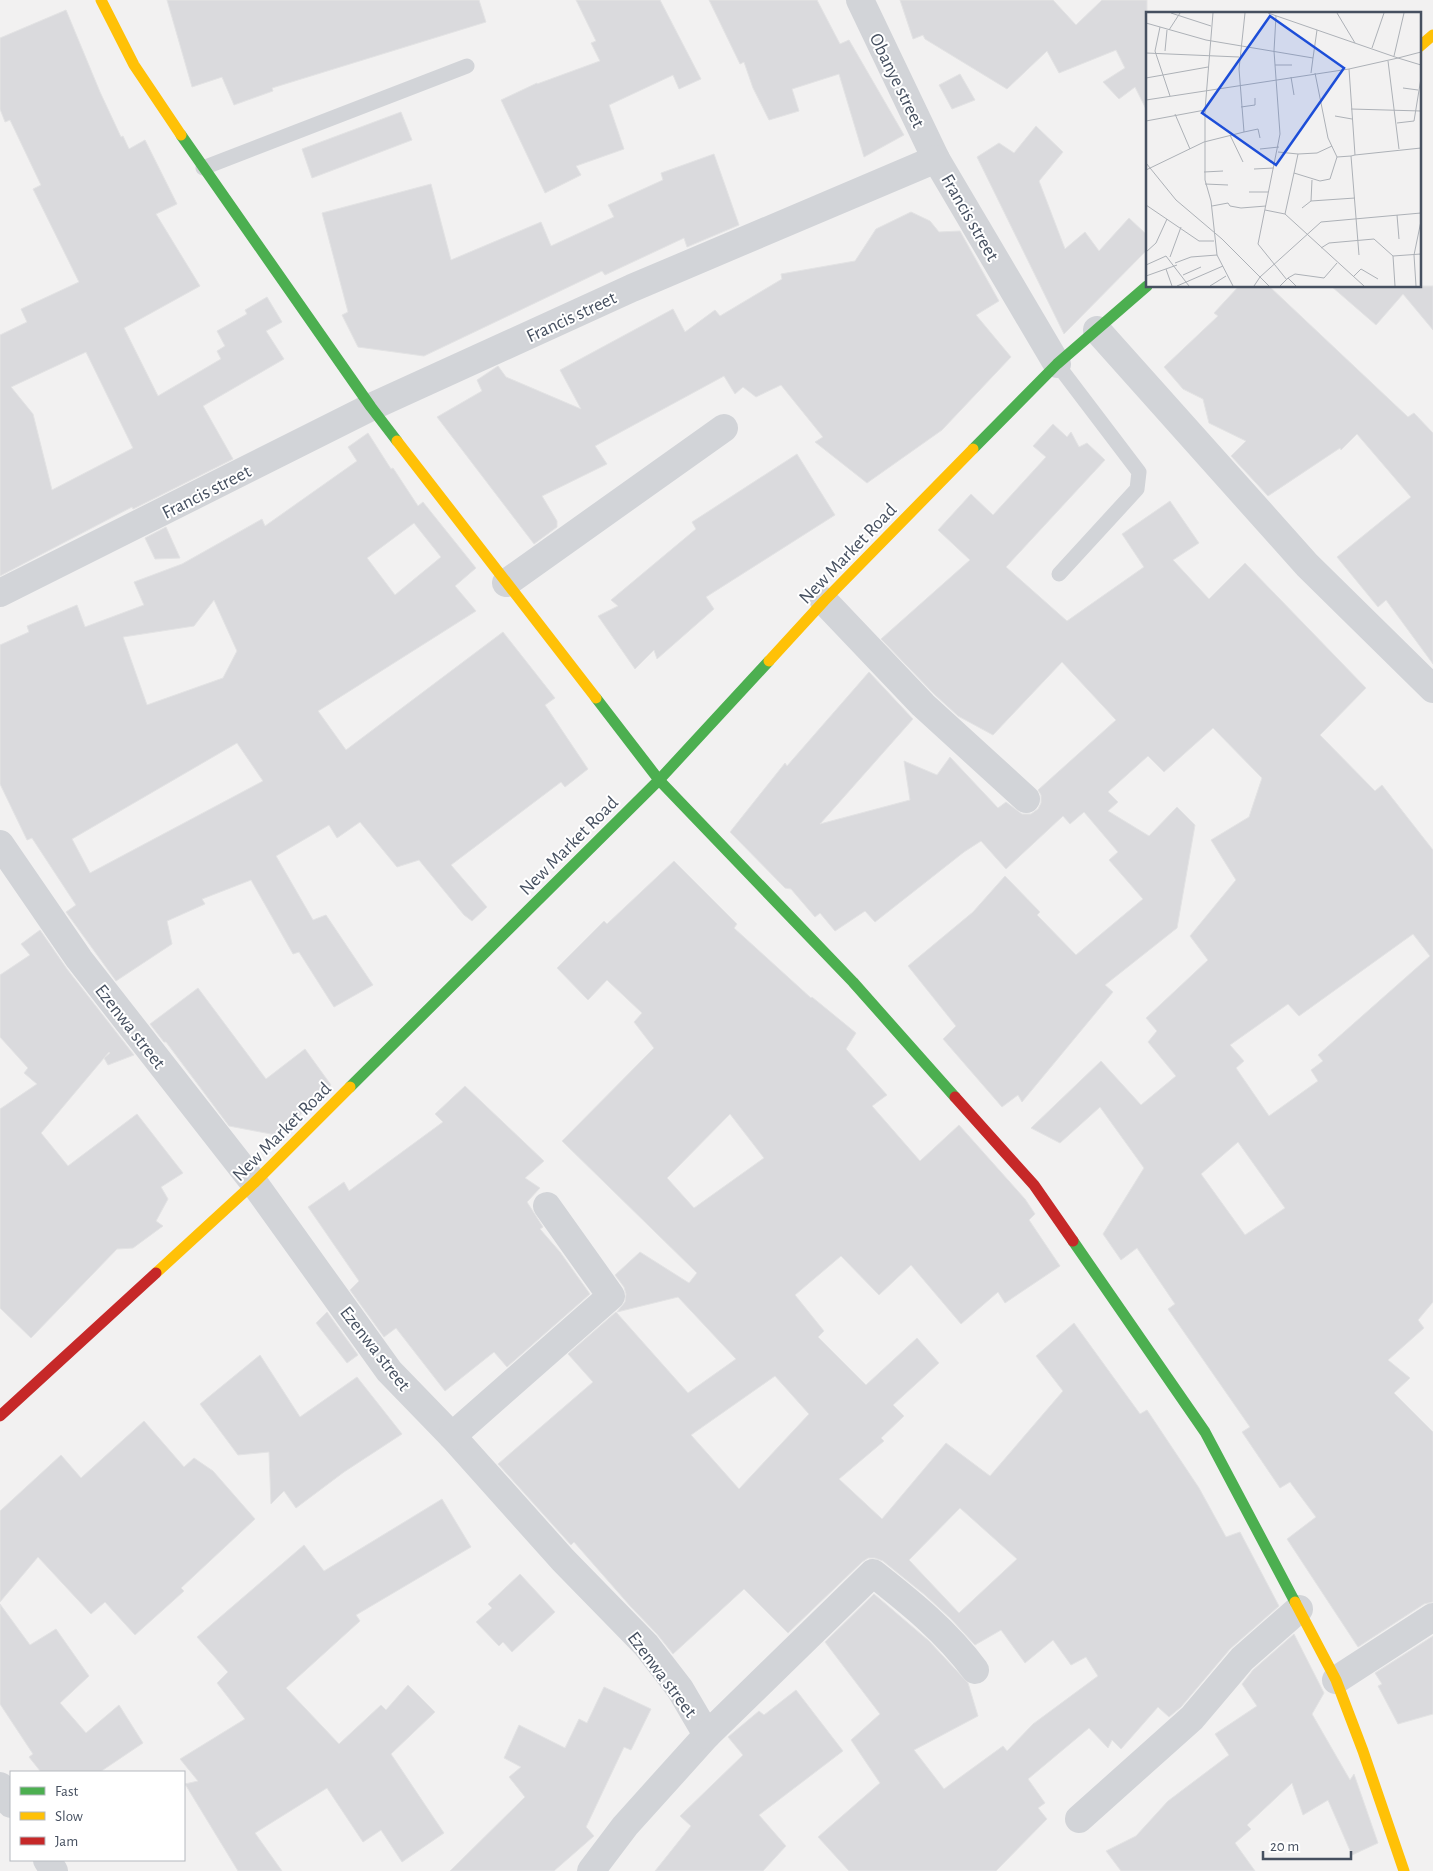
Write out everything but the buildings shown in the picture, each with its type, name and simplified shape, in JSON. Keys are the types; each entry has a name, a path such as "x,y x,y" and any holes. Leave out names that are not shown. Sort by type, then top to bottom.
{"street":[{"path":"101,0 134,64 203,168 371,408 658,780 853,982 1034,1185 1205,1432 1336,1680 1364,1751 1404,1871"},
{"name":"Obanye street","path":"860,0 936,159"},
{"path":"1420,46 1433,35"},
{"name":"Francis street","path":"0,593 371,408 632,288 936,159 1057,364"},
{"name":"New Market Road","path":"0,1416 254,1183 658,780 824,601 1057,364 1146,287"},
{"path":"1097,330 1306,565 1433,689"},
{"path":"506,583 724,428"},
{"path":"824,601 923,705 1026,798"},
{"name":"Ezenwa street","path":"0,844 79,959 254,1183 389,1371 452,1436 563,1560 646,1645 680,1689 707,1735 624,1826 591,1871"},
{"path":"452,1436 611,1296 547,1206"},
{"path":"707,1735 873,1573 924,1613 959,1649 975,1670"},
{"path":"1079,1819 1192,1718 1242,1660 1299,1609"},
{"path":"1336,1680 1433,1617"},
{"path":"0,1786 10,1803"},
{"path":"0,1816 10,1806"}],"lane":[{"path":"203,168 467,66"},
{"path":"1057,364 1139,472 1136,489 1059,574"}],"traffic: fast":[{"path":"181,135 371,407 397,441"},
{"path":"973,449 1057,364 1146,287"},
{"path":"350,1087 659,780 769,661"},
{"path":"596,698 659,780 853,982 955,1097"},
{"path":"1073,1241 1205,1432 1295,1602"}],"traffic: slow":[{"path":"101,0 134,65 181,135"},
{"path":"1420,46 1433,35"},
{"path":"397,441 596,698"},
{"path":"769,661 824,601 973,449"},
{"path":"156,1273 254,1183 350,1087"},
{"path":"1295,1602 1336,1680 1363,1751 1404,1871"}],"traffic: jam":[{"path":"955,1097 1034,1185 1073,1241"},
{"path":"0,1416 156,1273"}]}
